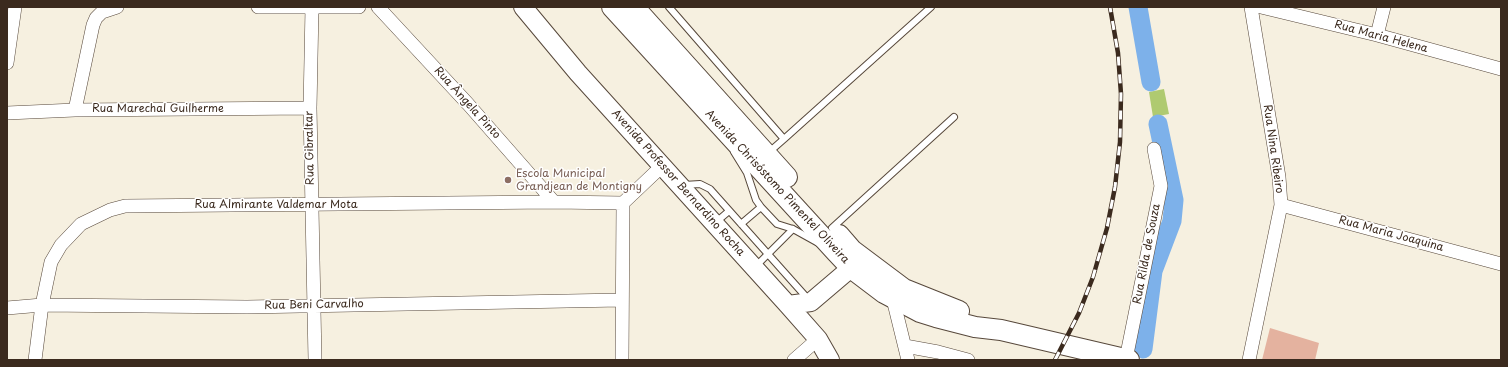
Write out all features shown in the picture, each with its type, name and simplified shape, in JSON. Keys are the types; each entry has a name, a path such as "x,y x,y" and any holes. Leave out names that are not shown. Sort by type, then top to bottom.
{"main road":[{"name":"Avenida Professor Bernardino Rocha","path":"523,7 578,73 788,305 812,333 830,360"},
{"name":"Avenida Chrisóstomo Pimentel Oliveira","path":"612,7 731,137 894,299 920,312 936,317 975,327 1001,330"},
{"name":"Avenida Chrisóstomo Pimentel Oliveira","path":"634,7 766,154 831,237"},
{"name":"Avenida Chrisóstomo Pimentel Oliveira","path":"852,258 904,289 976,318 1001,330"},
{"path":"812,333 807,319 811,302 852,258"},
{"path":"788,305 811,302"},
{"path":"1001,330 1121,359"}],"street":[{"path":"7,63 10,22 15,7"},
{"path":"75,110 93,25 96,18 102,12 117,7"},
{"path":"258,7 359,7"},
{"name":"Rua Ângela Pinto","path":"378,7 468,104 554,202"},
{"name":"Rua Nina Ribeiro","path":"1249,360 1281,205 1279,177 1251,7"},
{"name":"Rua Maria Helena","path":"1261,7 1377,35 1501,69"},
{"path":"1377,35 1384,7"},
{"name":"Rua Gibraltar","path":"312,8 310,108 315,360"},
{"name":"Rua Marechal Guilherme","path":"7,113 75,110 310,108"},
{"name":"Rua Rilda de Souza","path":"1121,359 1161,186 1154,149"},
{"path":"622,360 621,300 623,203 662,166"},
{"name":"Rua Almirante Valdemar Mota","path":"35,360 42,305 51,262 61,245 82,224 110,210 125,206 554,202 623,203"},
{"name":"Rua Maria Joaquina","path":"1281,205 1501,264"},
{"path":"894,299 908,360"},
{"name":"Rua Beni Carvalho","path":"7,308 42,305 247,307 621,300"},
{"path":"794,360 812,333"},
{"path":"905,346 938,352 968,360"}],"lane":[{"path":"669,7 784,139"},
{"path":"766,154 931,7"},
{"path":"731,137 732,149 747,173 756,200 761,207 777,224 793,229 813,242 831,237 954,117"},
{"path":"680,186 700,184 710,189 811,302"},
{"path":"741,224 761,207"},
{"path":"714,224 729,211"},
{"path":"754,267 793,229"}],"green space":[{"path":"1164,89 1169,114 1153,117 1149,92"}],"building":[{"path":"1270,328 1319,343 1315,360 1262,360"}],"waterway":[{"path":"1138,7 1151,82"},
{"path":"1143,349 1153,271 1172,221 1174,200 1158,124"}],"railway":[{"path":"1055,360 1079,313 1093,277 1107,228 1115,187 1120,142 1121,94 1118,53 1110,7"}],"place":[{"name":"Escola Municipal Grandjean de Montigny","path":"508,180"}]}
